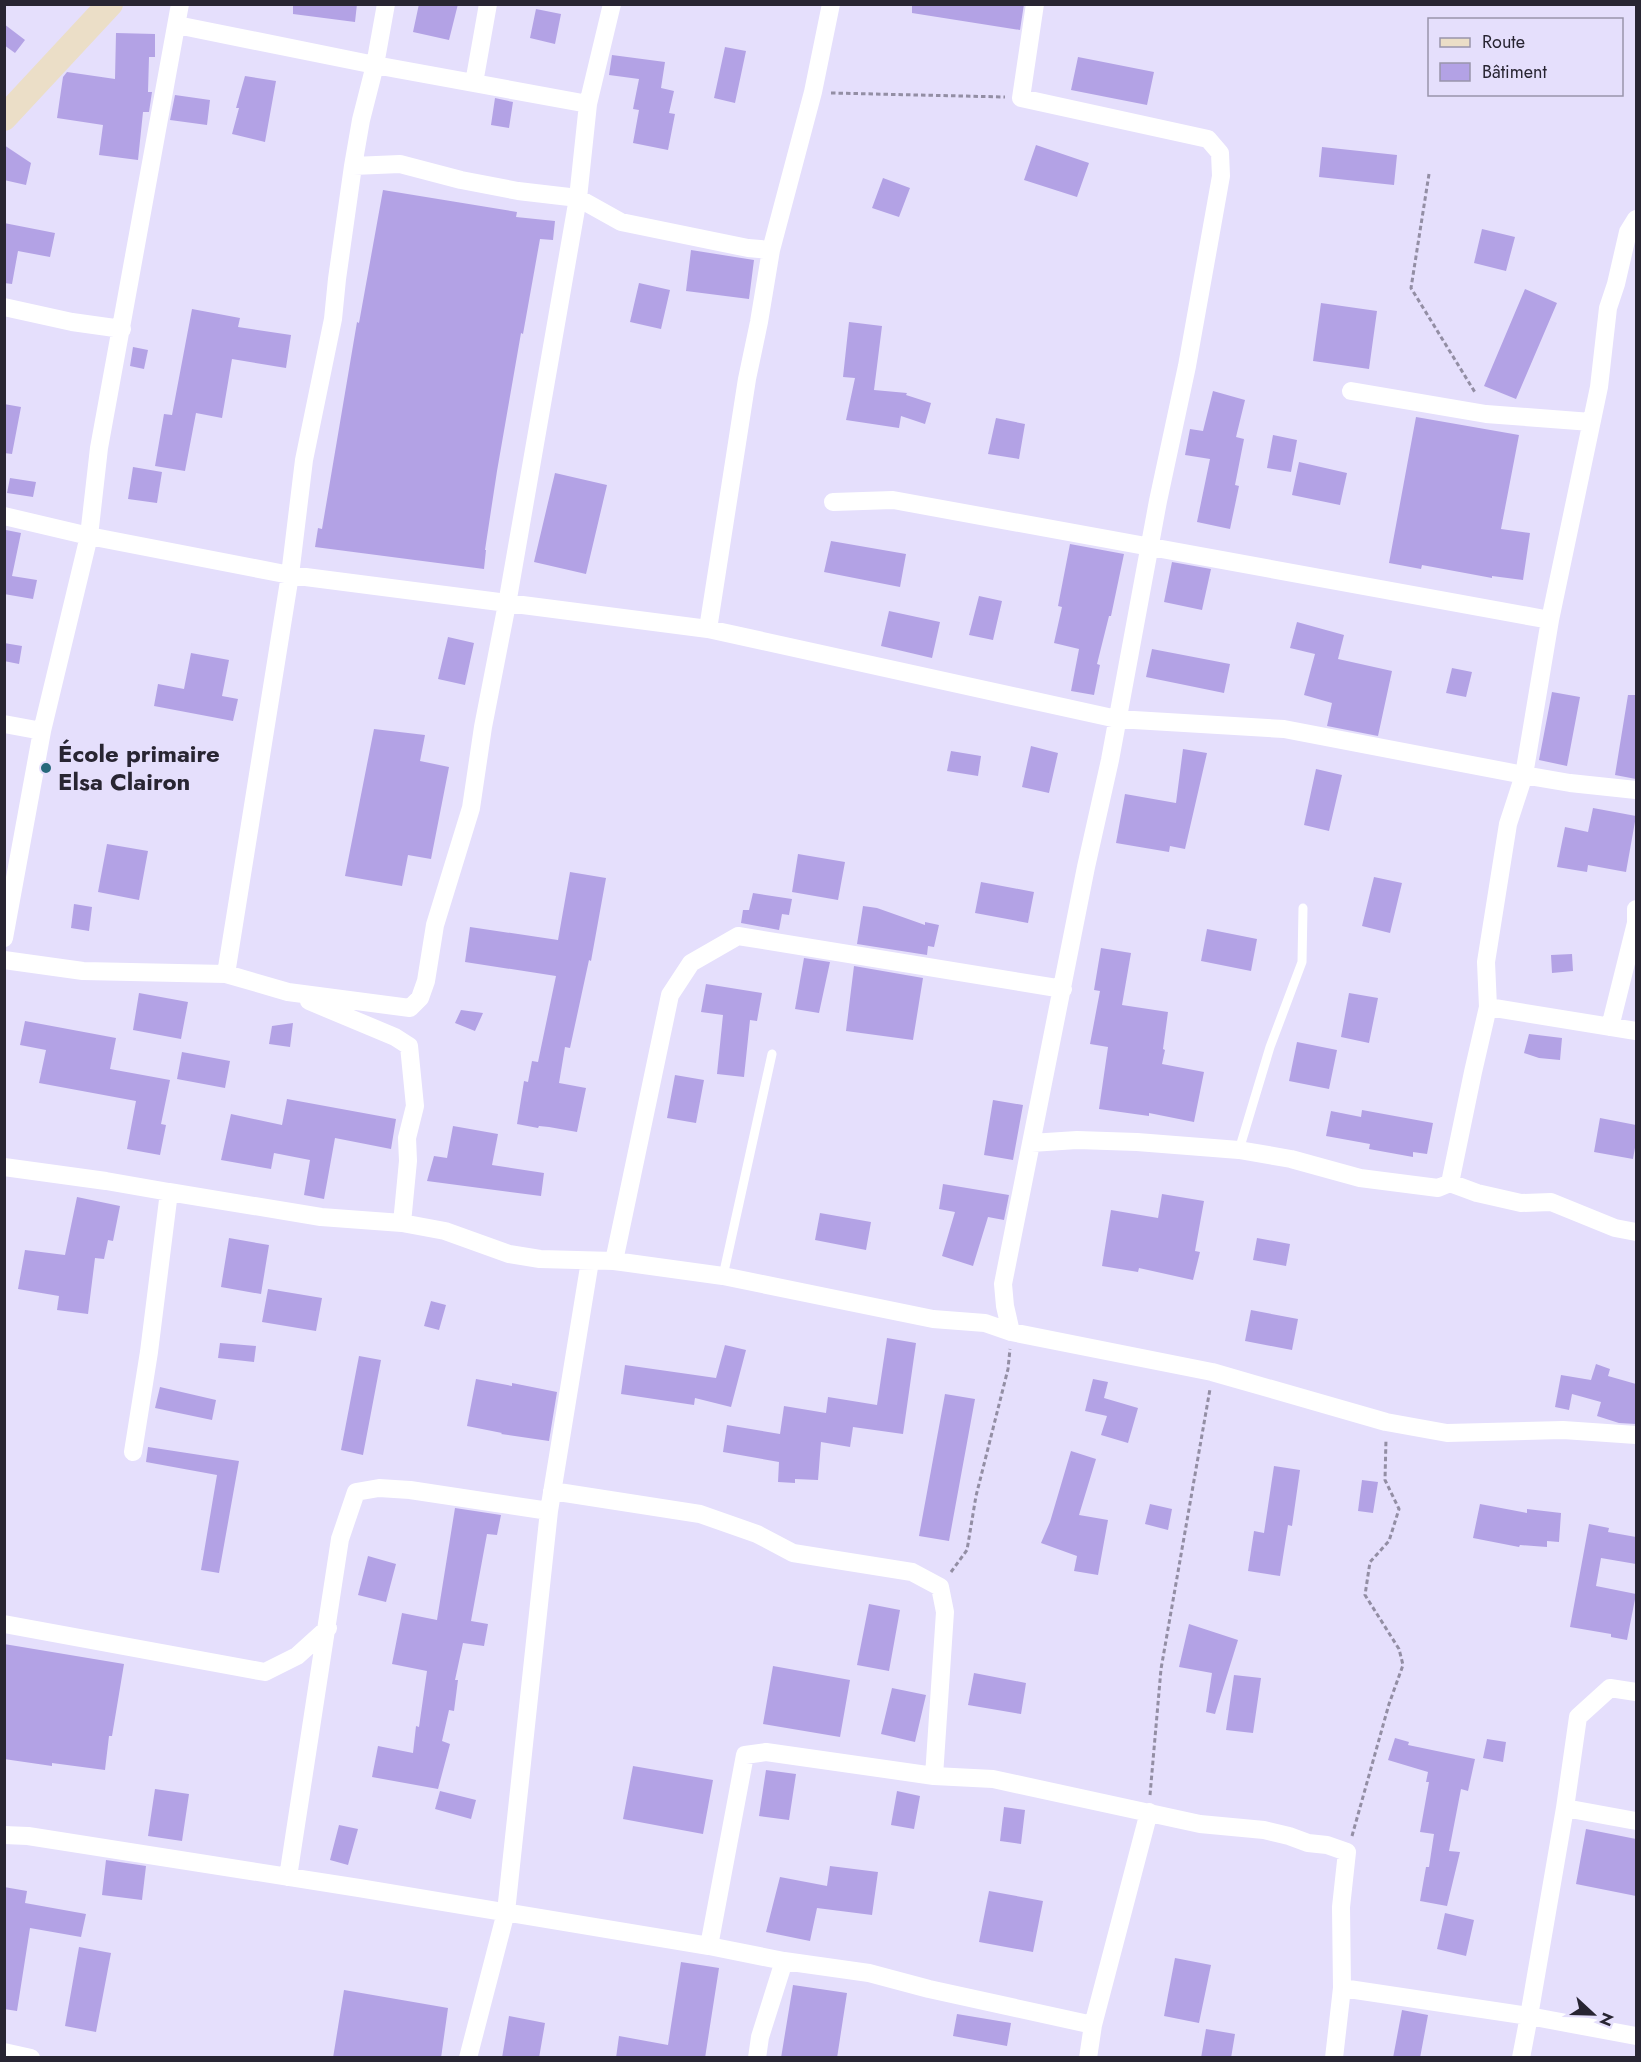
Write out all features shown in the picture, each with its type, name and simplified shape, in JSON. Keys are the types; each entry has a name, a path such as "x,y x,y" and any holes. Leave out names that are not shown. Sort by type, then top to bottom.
{"street":[{"path":"4,118 110,4"},
{"path":"4,938 42,731 89,536 99,448 180,4"},
{"path":"226,974 290,575 304,460 333,320 361,120 375,65 386,4"},
{"path":"474,83 488,4"},
{"path":"288,992 410,1008 420,998 426,981 435,925 471,808 483,727 507,604 578,198 588,104 612,4"},
{"path":"708,629 747,379 771,250 813,92 831,4"},
{"path":"1011,1332 1005,1306 1004,1284 1086,867 1110,760 1158,501 1187,366 1221,176 1220,153 1208,138 1021,98 1035,4"},
{"path":"177,25 375,65 588,104"},
{"path":"353,166 400,164 507,189 578,198 621,222 748,248 771,250"},
{"path":"1450,1183 1488,1007 1486,962 1508,824 1524,775 1550,620 1599,387 1608,308 1617,284 1628,232 1636,219"},
{"path":"4,307 72,322 122,329"},
{"path":"1352,391 1486,414 1591,422"},
{"path":"833,502 893,500 1550,620"},
{"path":"4,516 89,536 290,575 708,629 1117,719 1284,729 1570,783 1636,790"},
{"path":"4,724 42,731"},
{"path":"1610,1027 1636,923 1636,909"},
{"path":"615,1261 670,995 691,963 738,936 1063,989"},
{"path":"4,960 83,971 226,974 288,992 396,1037 409,1046 415,1106 407,1138 408,1161 402,1223"},
{"path":"1488,1007 1636,1031"},
{"path":"1031,1143 1089,1140 1239,1150 1291,1159 1360,1178 1438,1188 1450,1183 1477,1193 1521,1203 1551,1203 1615,1228 1636,1232"},
{"path":"4,1167 106,1181 321,1217 402,1223 445,1232 508,1254 540,1259 615,1261 723,1276 933,1319 985,1323 1011,1332 1212,1372 1386,1422 1447,1433 1563,1430 1636,1435"},
{"path":"133,1452 149,1352 169,1192"},
{"path":"468,2058 506,1912 549,1511 590,1261"},
{"path":"288,1877 340,1539 356,1492 379,1488 410,1490 549,1511"},
{"path":"552,1491 700,1514 756,1534 794,1553 912,1572 940,1587 945,1612 934,1776"},
{"path":"4,1624 265,1672 297,1656 328,1628"},
{"path":"1521,2058 1565,1808 1578,1717 1610,1688 1636,1692"},
{"path":"709,1946 745,1755 766,1752 934,1776 993,1779 1200,1824 1264,1830 1347,1852 1341,1907 1342,1988 1334,2058"},
{"path":"1565,1808 1636,1821"},
{"path":"1088,2058 1093,2025 1149,1812"},
{"path":"4,1835 28,1836 288,1877 709,1946 784,1961 869,1973 929,1989 1093,2025"},
{"path":"757,2058 760,2037 784,1961"},
{"path":"1342,1988 1529,2016 1636,2036"},
{"path":"4,2052 31,2058"}],"lane":[{"path":"1239,1150 1270,1047 1302,962 1303,908"},
{"path":"723,1276 772,1054"}],"path":[{"path":"813,92 1021,98"},
{"path":"1429,174 1412,288 1469,381 1486,414"},
{"path":"940,1587 967,1550 976,1496 1008,1369 1011,1332"},
{"path":"1149,1812 1161,1669 1205,1427 1212,1372"},
{"path":"1347,1852 1389,1704 1403,1665 1400,1649 1365,1595 1370,1562 1389,1541 1399,1509 1385,1480 1386,1422"}],"building":[{"path":"293,4 357,4 355,22 293,14"},
{"path":"419,4 458,4 449,40 413,32"},
{"path":"912,4 1024,4 1020,30 912,13"},
{"path":"536,9 561,14 555,44 530,38"},
{"path":"4,24 25,40 15,53 4,45"},
{"path":"116,33 155,34 155,57 149,57 148,92 152,92 149,112 143,112 138,160 99,155 103,125 57,118 63,77 67,72 115,79"},
{"path":"725,47 746,51 735,103 714,98"},
{"path":"612,55 665,62 661,88 674,91 669,113 675,114 668,150 633,143 639,110 633,109 639,79 609,75"},
{"path":"1078,57 1154,72 1147,105 1071,90"},
{"path":"245,76 276,81 265,142 232,134"},
{"path":"175,95 210,100 207,125 170,120"},
{"path":"495,98 513,102 509,128 491,125"},
{"path":"4,145 31,163 26,185 4,180"},
{"path":"1036,145 1089,163 1077,197 1024,180"},
{"path":"1322,147 1397,155 1394,185 1319,177"},
{"path":"883,178 910,188 899,217 872,208"},
{"path":"383,190 517,212 516,217 555,221 553,240 540,239 497,471 484,569 315,547 318,528 322,529 357,322 359,323"},
{"path":"4,223 55,233 50,257 18,251 12,284 4,283"},
{"path":"1482,229 1515,237 1506,271 1474,263"},
{"path":"691,250 754,260 749,299 686,291"},
{"path":"639,283 670,290 661,329 630,322"},
{"path":"1525,289 1557,303 1516,399 1484,386"},
{"path":"1321,303 1377,311 1369,369 1313,361"},
{"path":"192,309 240,318 238,327 291,335 286,368 232,359 222,418 196,413 185,471 155,466 164,414 172,415"},
{"path":"849,322 882,326 874,390 907,393 906,395 931,403 925,424 901,416 899,428 846,420 855,378 843,377"},
{"path":"133,347 148,350 144,369 130,366"},
{"path":"1213,391 1245,400 1236,437 1244,439 1235,485 1239,486 1230,529 1197,522 1210,459 1185,455 1190,429 1203,431"},
{"path":"4,404 21,407 12,454 4,453"},
{"path":"1416,417 1519,435 1501,529 1530,533 1523,580 1492,576 1492,578 1422,565 1421,569 1389,563"},
{"path":"996,418 1025,424 1019,459 988,454"},
{"path":"1273,435 1297,440 1291,472 1267,468"},
{"path":"1299,462 1347,473 1340,505 1292,495"},
{"path":"133,467 162,472 157,503 128,499"},
{"path":"555,473 607,485 586,574 534,562"},
{"path":"10,478 36,482 33,497 7,493"},
{"path":"6,530 21,533 12,576 37,580 33,599 4,594"},
{"path":"831,541 906,554 900,587 824,572"},
{"path":"1070,544 1124,554 1111,616 1109,616 1097,664 1100,665 1094,695 1071,691 1079,649 1054,643 1062,607 1058,606"},
{"path":"1172,562 1211,569 1202,610 1164,602"},
{"path":"979,596 1002,601 993,640 969,635"},
{"path":"889,611 940,622 932,658 881,646"},
{"path":"1297,622 1344,635 1338,659 1392,671 1378,736 1327,726 1332,703 1304,695 1315,654 1290,648"},
{"path":"448,637 474,643 465,685 438,679"},
{"path":"4,643 22,646 19,664 4,661"},
{"path":"1152,649 1230,664 1224,693 1146,677"},
{"path":"191,653 229,660 222,696 238,699 233,721 154,706 158,684 184,689"},
{"path":"1452,668 1472,672 1466,697 1446,693"},
{"path":"1552,692 1580,697 1567,766 1539,760"},
{"path":"1628,695 1636,695 1636,779 1615,775"},
{"path":"374,729 425,735 420,761 449,767 431,859 408,855 402,886 345,876"},
{"path":"1031,746 1058,753 1049,793 1022,787"},
{"path":"1183,749 1207,753 1185,849 1170,846 1169,852 1116,843 1125,794 1176,803"},
{"path":"951,751 981,756 978,776 947,771"},
{"path":"1316,769 1342,775 1329,831 1304,825"},
{"path":"1593,808 1636,816 1626,872 1588,865 1587,872 1557,867 1565,827 1588,832"},
{"path":"107,844 148,851 139,900 98,892"},
{"path":"798,854 845,862 838,900 792,892"},
{"path":"570,872 606,878 591,961 589,960 570,1048 565,1047 559,1083 586,1088 577,1132 517,1124 524,1081 528,1082 532,1061 538,1062 556,976 465,962 470,927 558,940"},
{"path":"1374,877 1402,883 1390,933 1362,926"},
{"path":"981,882 1034,892 1028,923 975,913"},
{"path":"753,893 792,899 789,915 782,914 779,930 741,923 743,910 749,910"},
{"path":"74,904 92,907 89,931 71,928"},
{"path":"863,906 877,908 925,925 925,922 939,925 934,947 928,946 927,955 857,944"},
{"path":"1207,929 1257,939 1251,971 1201,961"},
{"path":"1101,948 1131,953 1122,1005 1168,1012 1162,1064 1204,1072 1194,1122 1149,1113 1149,1116 1099,1109 1108,1047 1090,1044 1100,991 1094,990"},
{"path":"1572,954 1573,971 1552,973 1551,955"},
{"path":"804,958 830,962 819,1013 795,1009"},
{"path":"854,966 923,978 913,1040 846,1031"},
{"path":"706,984 762,993 757,1021 750,1020 744,1077 717,1074 723,1015 701,1012"},
{"path":"139,993 188,1002 181,1039 133,1030"},
{"path":"1349,993 1378,998 1369,1043 1341,1037"},
{"path":"461,1010 483,1013 475,1031 455,1023"},
{"path":"25,1021 116,1038 110,1069 170,1080 161,1124 166,1125 160,1155 127,1149 136,1101 39,1083 46,1050 20,1045"},
{"path":"293,1023 290,1047 269,1044 272,1026"},
{"path":"1529,1034 1562,1038 1560,1060 1539,1058 1524,1053"},
{"path":"1297,1042 1337,1050 1329,1089 1289,1081"},
{"path":"182,1052 230,1061 225,1088 177,1079"},
{"path":"675,1075 704,1080 696,1123 667,1118"},
{"path":"287,1099 396,1119 391,1149 335,1138 324,1199 304,1195 310,1160 274,1153 271,1169 221,1160 231,1114 282,1125"},
{"path":"993,1100 1023,1105 1013,1160 984,1155"},
{"path":"1362,1110 1433,1123 1427,1154 1413,1152 1413,1157 1369,1149 1370,1144 1326,1136 1331,1111 1361,1117"},
{"path":"1600,1118 1636,1125 1633,1159 1594,1152"},
{"path":"453,1126 498,1134 492,1165 544,1173 541,1196 427,1181 434,1156 447,1158"},
{"path":"943,1184 1009,1195 1004,1220 988,1217 973,1266 942,1256 955,1212 939,1209"},
{"path":"1162,1194 1204,1201 1195,1251 1200,1252 1193,1280 1139,1268 1138,1272 1102,1266 1111,1210 1158,1218"},
{"path":"77,1197 120,1206 113,1241 108,1240 104,1259 95,1258 88,1314 57,1310 59,1296 18,1289 25,1250 65,1255"},
{"path":"820,1213 871,1222 866,1250 815,1240"},
{"path":"229,1238 269,1245 261,1294 221,1287"},
{"path":"1257,1238 1290,1244 1286,1266 1253,1260"},
{"path":"268,1289 322,1298 316,1331 262,1322"},
{"path":"431,1301 446,1305 439,1330 424,1326"},
{"path":"1251,1310 1298,1319 1292,1350 1245,1341"},
{"path":"887,1338 916,1343 903,1434 853,1427 850,1447 821,1442 818,1480 795,1479 795,1483 778,1482 779,1462 723,1452 727,1425 780,1434 784,1406 826,1413 828,1397 877,1405"},
{"path":"220,1343 256,1346 254,1362 218,1358"},
{"path":"725,1345 746,1350 731,1407 695,1398 694,1405 621,1394 625,1365 716,1378"},
{"path":"359,1356 381,1360 363,1455 341,1450"},
{"path":"1596,1364 1610,1369 1608,1376 1636,1384 1636,1424 1619,1423 1597,1416 1601,1402 1572,1394 1569,1410 1555,1407 1561,1375 1591,1380"},
{"path":"476,1379 557,1392 549,1441 467,1426"},
{"path":"1093,1379 1108,1382 1104,1398 1138,1408 1128,1443 1101,1435 1107,1416 1085,1411"},
{"path":"160,1387 216,1400 212,1420 155,1408"},
{"path":"945,1394 975,1399 949,1541 919,1536"},
{"path":"148,1447 239,1461 219,1573 201,1570 217,1475 146,1462"},
{"path":"1071,1451 1096,1459 1079,1515 1108,1520 1098,1575 1074,1571 1077,1556 1041,1543 1050,1522"},
{"path":"1274,1466 1300,1470 1292,1526 1288,1525 1280,1576 1248,1571 1254,1531 1264,1533"},
{"path":"1362,1480 1378,1482 1373,1513 1358,1511"},
{"path":"1150,1504 1172,1509 1168,1530 1145,1524"},
{"path":"1480,1504 1527,1513 1527,1509 1561,1513 1559,1542 1547,1541 1547,1547 1520,1545 1519,1547 1473,1538"},
{"path":"455,1508 501,1515 497,1535 487,1534 471,1621 488,1624 484,1646 463,1643 455,1680 458,1680 454,1711 449,1710 442,1741 450,1744 438,1789 372,1777 378,1746 413,1753 427,1671 392,1664 402,1613 437,1620"},
{"path":"1589,1524 1609,1528 1608,1532 1636,1537 1636,1564 1601,1558 1596,1586 1636,1594 1627,1640 1611,1637 1611,1634 1570,1627"},
{"path":"368,1556 396,1564 386,1602 358,1595"},
{"path":"869,1604 900,1610 889,1671 857,1665"},
{"path":"1189,1624 1238,1640 1215,1714 1206,1712 1212,1673 1179,1667"},
{"path":"4,1644 124,1664 112,1736 109,1736 105,1770 4,1759"},
{"path":"773,1666 850,1680 840,1737 763,1724"},
{"path":"974,1673 1026,1683 1021,1714 968,1705"},
{"path":"1234,1675 1261,1678 1253,1733 1226,1730"},
{"path":"892,1688 926,1695 915,1742 881,1734"},
{"path":"1395,1738 1409,1742 1408,1745 1475,1759 1468,1791 1461,1789 1449,1851 1460,1852 1447,1906 1420,1901 1426,1867 1429,1867 1434,1834 1420,1832 1429,1782 1426,1782 1428,1772 1388,1760"},
{"path":"1487,1739 1506,1742 1503,1762 1483,1758"},
{"path":"633,1766 713,1780 703,1834 623,1819"},
{"path":"766,1770 796,1774 789,1820 759,1816"},
{"path":"155,1789 189,1794 182,1841 148,1836"},
{"path":"440,1791 476,1800 471,1819 435,1809"},
{"path":"897,1791 920,1796 914,1829 891,1825"},
{"path":"1004,1807 1025,1810 1021,1844 1000,1841"},
{"path":"339,1825 358,1829 348,1865 330,1860"},
{"path":"1586,1829 1636,1839 1636,1896 1576,1884"},
{"path":"106,1860 146,1866 142,1900 102,1895"},
{"path":"830,1866 878,1872 872,1915 817,1908 810,1941 766,1932 780,1877 827,1886"},
{"path":"4,1887 27,1891 25,1903 86,1914 81,1937 30,1928 17,2011 4,2009"},
{"path":"989,1891 1043,1901 1033,1952 979,1942"},
{"path":"1445,1913 1474,1920 1466,1956 1437,1949"},
{"path":"79,1947 111,1953 96,2032 65,2026"},
{"path":"1175,1958 1211,1965 1199,2023 1164,2016"},
{"path":"681,1962 719,1968 705,2058 616,2058 619,2036 668,2045"},
{"path":"793,1985 847,1993 837,2058 781,2058"},
{"path":"344,1990 448,2008 441,2058 333,2058"},
{"path":"1402,2010 1428,2015 1420,2058 1393,2058"},
{"path":"957,2014 1011,2023 1007,2046 953,2036"},
{"path":"509,2016 545,2023 539,2058 502,2058"},
{"path":"1206,2029 1235,2034 1231,2058 1201,2058"}],"place":[{"name":"École primaire Elsa Clairon","path":"46,768"}]}
